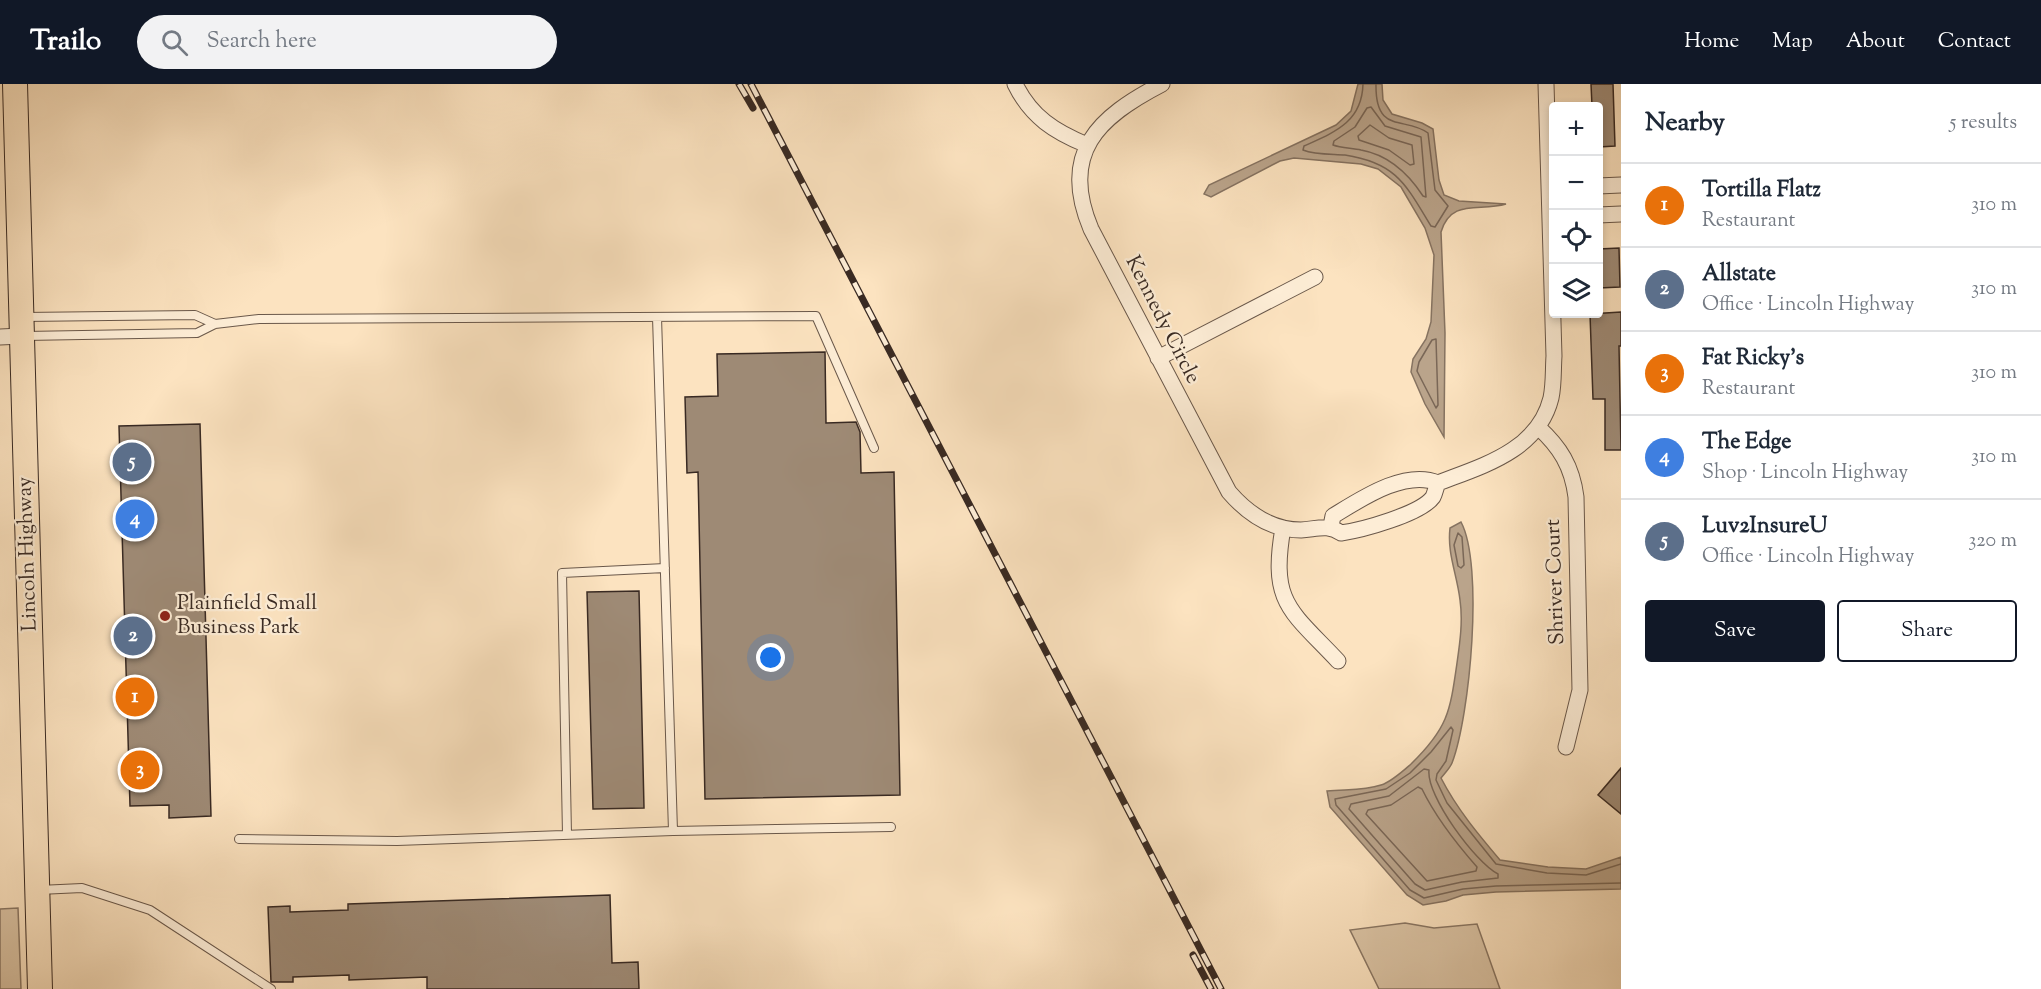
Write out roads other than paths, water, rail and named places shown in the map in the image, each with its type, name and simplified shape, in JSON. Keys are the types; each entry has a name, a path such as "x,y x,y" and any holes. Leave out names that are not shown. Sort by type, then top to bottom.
{"main road":[{"name":"Lincoln Highway","path":"15,84 14,330 38,890 40,989"}],"street":[{"path":"1015,84 1029,107 1045,124 1087,145"},
{"name":"Kennedy Circle","path":"1162,84 1130,100 1109,116 1087,145 1080,178 1084,212 1229,492 1251,514 1283,528 1300,530 1331,526 1341,533 1391,519 1426,502 1433,497 1438,483"},
{"name":"Kennedy Circle","path":"1546,84 1550,156"},
{"path":"1603,186 1621,185"},
{"path":"1603,215 1621,214"},
{"name":"Kennedy Circle","path":"1331,526 1333,516 1393,485 1425,478 1438,483 1508,454 1538,427 1551,398 1553,384 1552,264"},
{"path":"1158,358 1315,277"},
{"name":"Shriver Court","path":"1538,427 1562,452 1574,481 1576,496 1580,690 1566,747"},
{"path":"1283,528 1278,565 1280,584 1289,610 1338,661"}],"lane":[{"path":"14,330 195,315 215,324"},
{"path":"14,330 197,333 215,324 259,319 816,316 874,448"},
{"path":"657,317 673,831"},
{"path":"567,835 562,573 665,568"},
{"path":"239,839 397,841 673,831 891,827"},
{"path":"38,890 82,888 150,910 271,989"}],"water":[{"path":"1358,84 1382,84 1383,100 1392,114 1422,123 1433,129 1439,180 1444,195 1459,201 1506,204 1459,210 1446,221 1441,232 1445,333 1444,437 1425,404 1411,372 1413,359 1426,339 1431,322 1434,255 1425,228 1401,187 1378,169 1361,164 1294,158 1280,161 1211,197 1204,194 1209,185 1336,125 1351,111"},
{"path":"1461,522 1468,543 1472,571 1472,641 1469,677 1458,741 1451,765 1441,778 1461,811 1500,860 1548,867 1586,869 1621,857 1621,889 1496,892 1463,895 1423,905 1407,895 1330,807 1327,791 1361,789 1385,784 1411,764 1440,729 1449,707 1459,647 1461,608 1449,537 1450,528"}],"railway":[{"path":"739,84 753,108"},
{"path":"751,84 1221,989"},
{"path":"1193,955 1211,989"}],"place":[{"name":"Luv2InsureU","path":"132,462"},
{"name":"The Edge","path":"135,519"},
{"name":"Plainfield Small Business Park","path":"165,616"},
{"name":"Allstate","path":"133,636"},
{"name":"Tortilla Flatz","path":"135,697"},
{"name":"Fat Ricky's","path":"140,770"}]}
